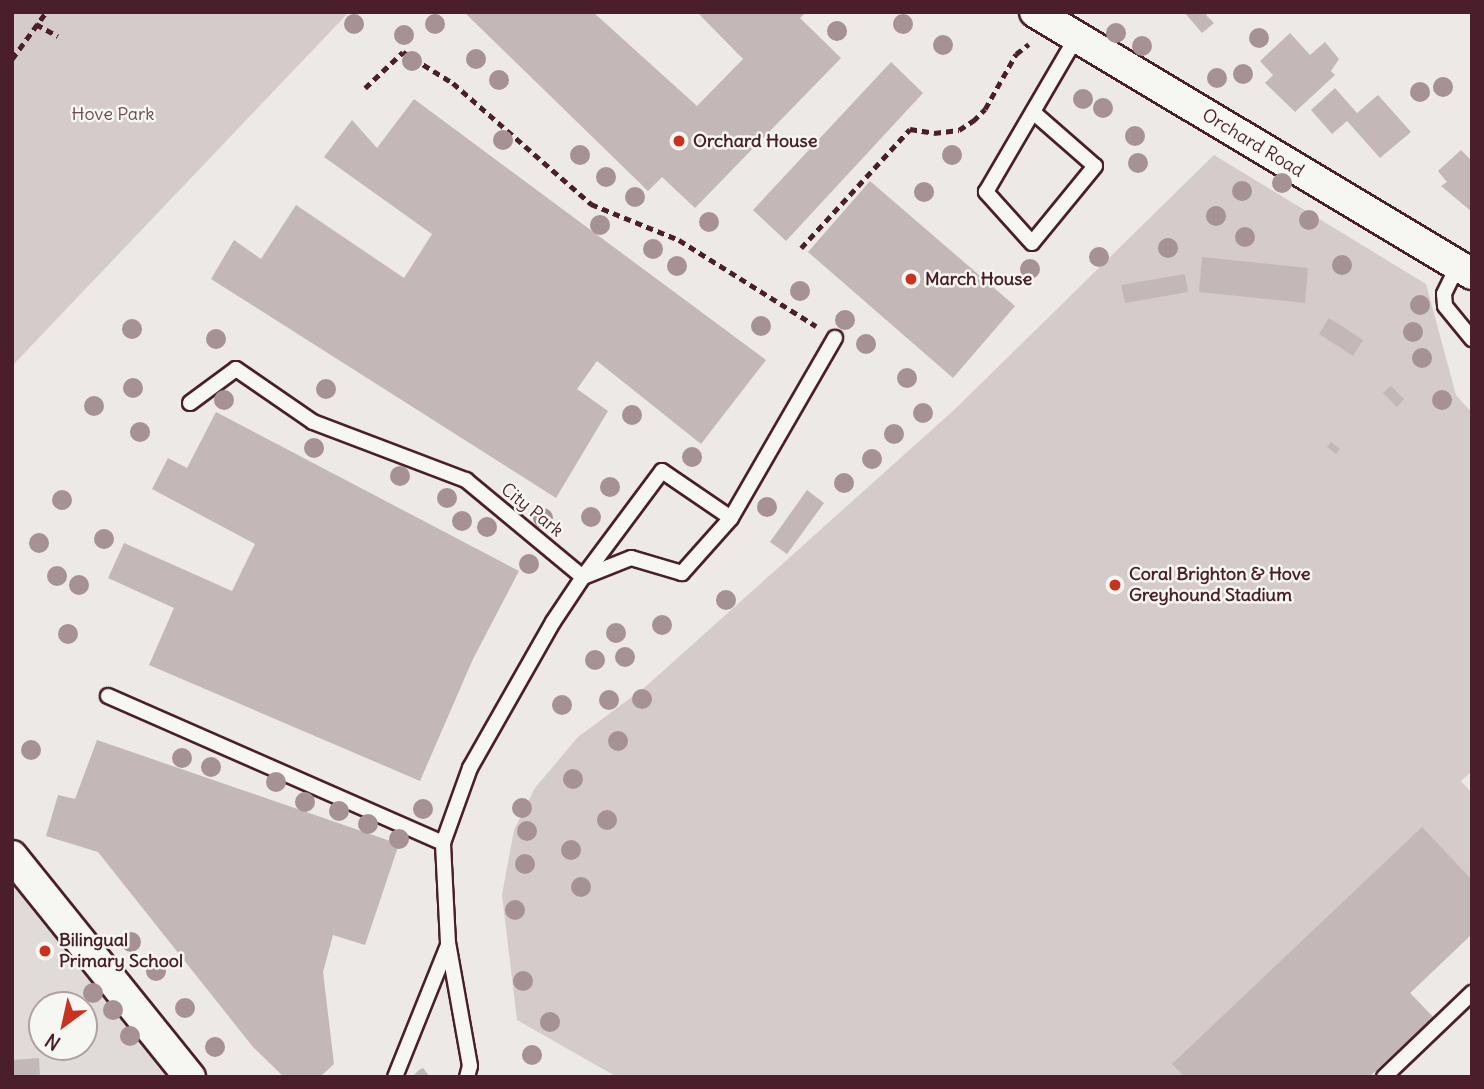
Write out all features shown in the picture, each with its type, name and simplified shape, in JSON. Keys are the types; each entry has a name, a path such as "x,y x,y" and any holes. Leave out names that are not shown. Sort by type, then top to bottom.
{"street":[{"name":"Orchard Road","path":"1058,21 1465,269"},
{"path":"12,856 190,1077"}],"lane":[{"path":"1033,112 1095,166 1032,243 986,192 1033,112 1058,21"},
{"path":"1465,269 1444,294 1445,306 1472,339"},
{"path":"583,577 631,558 682,573 731,518 835,338"},
{"name":"City Park","path":"190,403 236,369 313,422 466,480 583,577"},
{"path":"467,1077 470,1066 448,943 443,843 470,768 583,577 662,471 731,518"},
{"path":"108,696 443,843"},
{"path":"395,1077 448,943"},
{"path":"1384,1077 1472,993"}],"path":[{"path":"12,59 46,12"},
{"path":"801,248 910,129 934,133 959,130 972,121 985,109 1016,54 1058,21"},
{"path":"36,24 58,36"},
{"path":"365,88 403,52 453,83 591,204 679,240 835,338"}],"shaded area":[{"name":"Bilingual Primary School","path":"12,871 177,1077 12,1077"}],"green space":[{"name":"Hove Park","path":"12,12 349,12 12,366"},
{"name":"Coral Brighton & Hove Greyhound Stadium","path":"1214,155 1426,284 1456,395 1472,413 1472,771 1461,781 1472,793 1472,934 1410,993 1433,1017 1369,1077 617,1077 517,1020 502,895 514,830 535,788 578,737 644,688 954,410"}],"building":[{"name":"Orchard House","path":"464,12 593,12 697,106 743,59 697,12 806,12 800,18 841,58 695,208 662,177 648,191"},
{"path":"1184,12 1209,12 1206,15 1214,23 1202,33"},
{"path":"1290,33 1310,55 1325,42 1339,59 1331,71 1335,75 1295,112 1265,83 1273,75 1260,61"},
{"path":"891,62 923,93 786,241 753,210"},
{"path":"1335,88 1357,113 1378,95 1411,132 1380,158 1347,121 1332,134 1311,110"},
{"path":"414,99 766,360 701,444 597,361 577,389 608,411 556,498 211,279 234,240 261,259 296,205 404,278 432,234 324,157 352,120 377,148"},
{"path":"1461,150 1472,161 1472,212 1441,186 1447,182 1438,171"},
{"name":"March House","path":"870,181 1015,306 953,378 808,252"},
{"path":"1202,257 1308,268 1305,303 1199,292"},
{"path":"1185,274 1188,292 1125,303 1121,285"},
{"path":"1329,318 1363,340 1353,356 1319,334"},
{"path":"1391,386 1404,399 1397,407 1383,393"},
{"path":"216,412 519,571 473,659 420,781 149,665 174,608 108,578 124,543 232,591 255,544 152,489 168,458 187,468"},
{"path":"1331,442 1340,449 1336,454 1327,447"},
{"path":"807,490 824,503 787,554 770,542"},
{"path":"97,740 399,844 365,945 333,935 323,972 334,1064 320,1077 284,1077 253,1047 98,852 46,836 58,795 75,799"},
{"path":"1422,827 1472,880 1472,934 1410,993 1433,1017 1369,1077 1185,1077 1172,1064"},
{"path":"12,1060 39,1061 40,1077 12,1077"},
{"path":"423,1068 430,1077 412,1077 419,1070"}],"place":[{"name":"Orchard House","path":"679,141"},
{"name":"March House","path":"911,279"},
{"name":"Coral Brighton & Hove Greyhound Stadium","path":"1115,585"},
{"name":"Bilingual Primary School","path":"45,951"}]}
